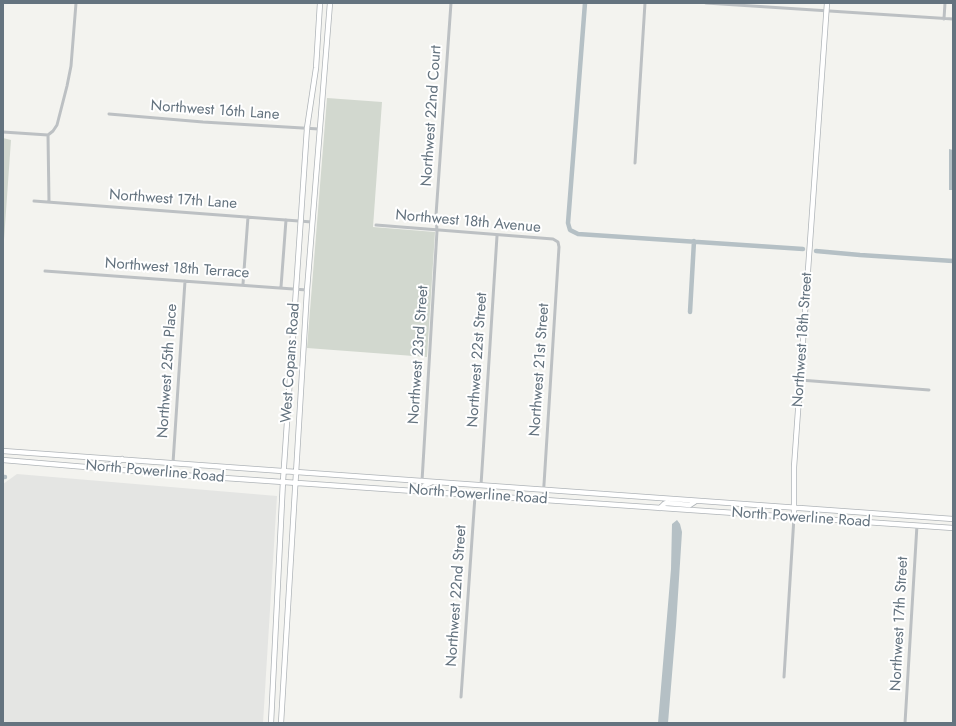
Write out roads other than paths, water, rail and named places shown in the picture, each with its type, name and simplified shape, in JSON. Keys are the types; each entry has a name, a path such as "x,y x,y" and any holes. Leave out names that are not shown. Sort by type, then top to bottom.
{"main road":[{"name":"West Copans Road","path":"271,723 284,470 296,289 307,128 316,68 320,3"},
{"name":"West Copans Road","path":"281,723 307,290 330,3"},
{"name":"Northwest 18th Street","path":"794,518 794,467 827,3"},
{"name":"North Powerline Road","path":"3,451 953,519"},
{"path":"98,467 117,463 122,459"},
{"name":"North Powerline Road","path":"3,460 181,475 953,528"},
{"path":"421,492 424,486 433,482"},
{"path":"660,508 666,503 690,505 696,501"},
{"path":"905,524 916,520 919,516"},
{"path":"917,525 921,521 932,517"}],"street":[{"path":"3,132 48,135 53,132 57,125 71,66 76,3"},
{"name":"Northwest 22nd Court","path":"438,231 436,215 452,3"},
{"path":"635,163 645,3"},
{"path":"706,3 826,12 953,19"},
{"path":"944,19 945,3"},
{"name":"Northwest 16th Lane","path":"109,114 319,130"},
{"path":"48,135 49,202"},
{"name":"Northwest 17th Lane","path":"34,201 312,222"},
{"path":"243,284 248,217"},
{"path":"281,287 286,220"},
{"name":"Northwest 18th Avenue","path":"376,225 498,236 553,239 558,242"},
{"name":"Northwest 23rd Street","path":"422,481 438,231"},
{"name":"Northwest 22st Street","path":"481,485 498,236"},
{"name":"Northwest 21st Street","path":"542,500 559,247 558,242"},
{"name":"Northwest 18th Terrace","path":"45,270 307,290"},
{"name":"Northwest 25th Place","path":"173,463 185,281"},
{"path":"800,380 929,390"},
{"name":"Northwest 22nd Street","path":"461,697 475,496"},
{"name":"Northwest 18th Street","path":"784,677 794,518"},
{"name":"Northwest 17th Street","path":"905,723 917,525"}],"waterway":[{"path":"585,3 568,223 570,230 578,234 803,249"},
{"path":"690,312 694,241"},
{"path":"816,251 953,261"}]}
